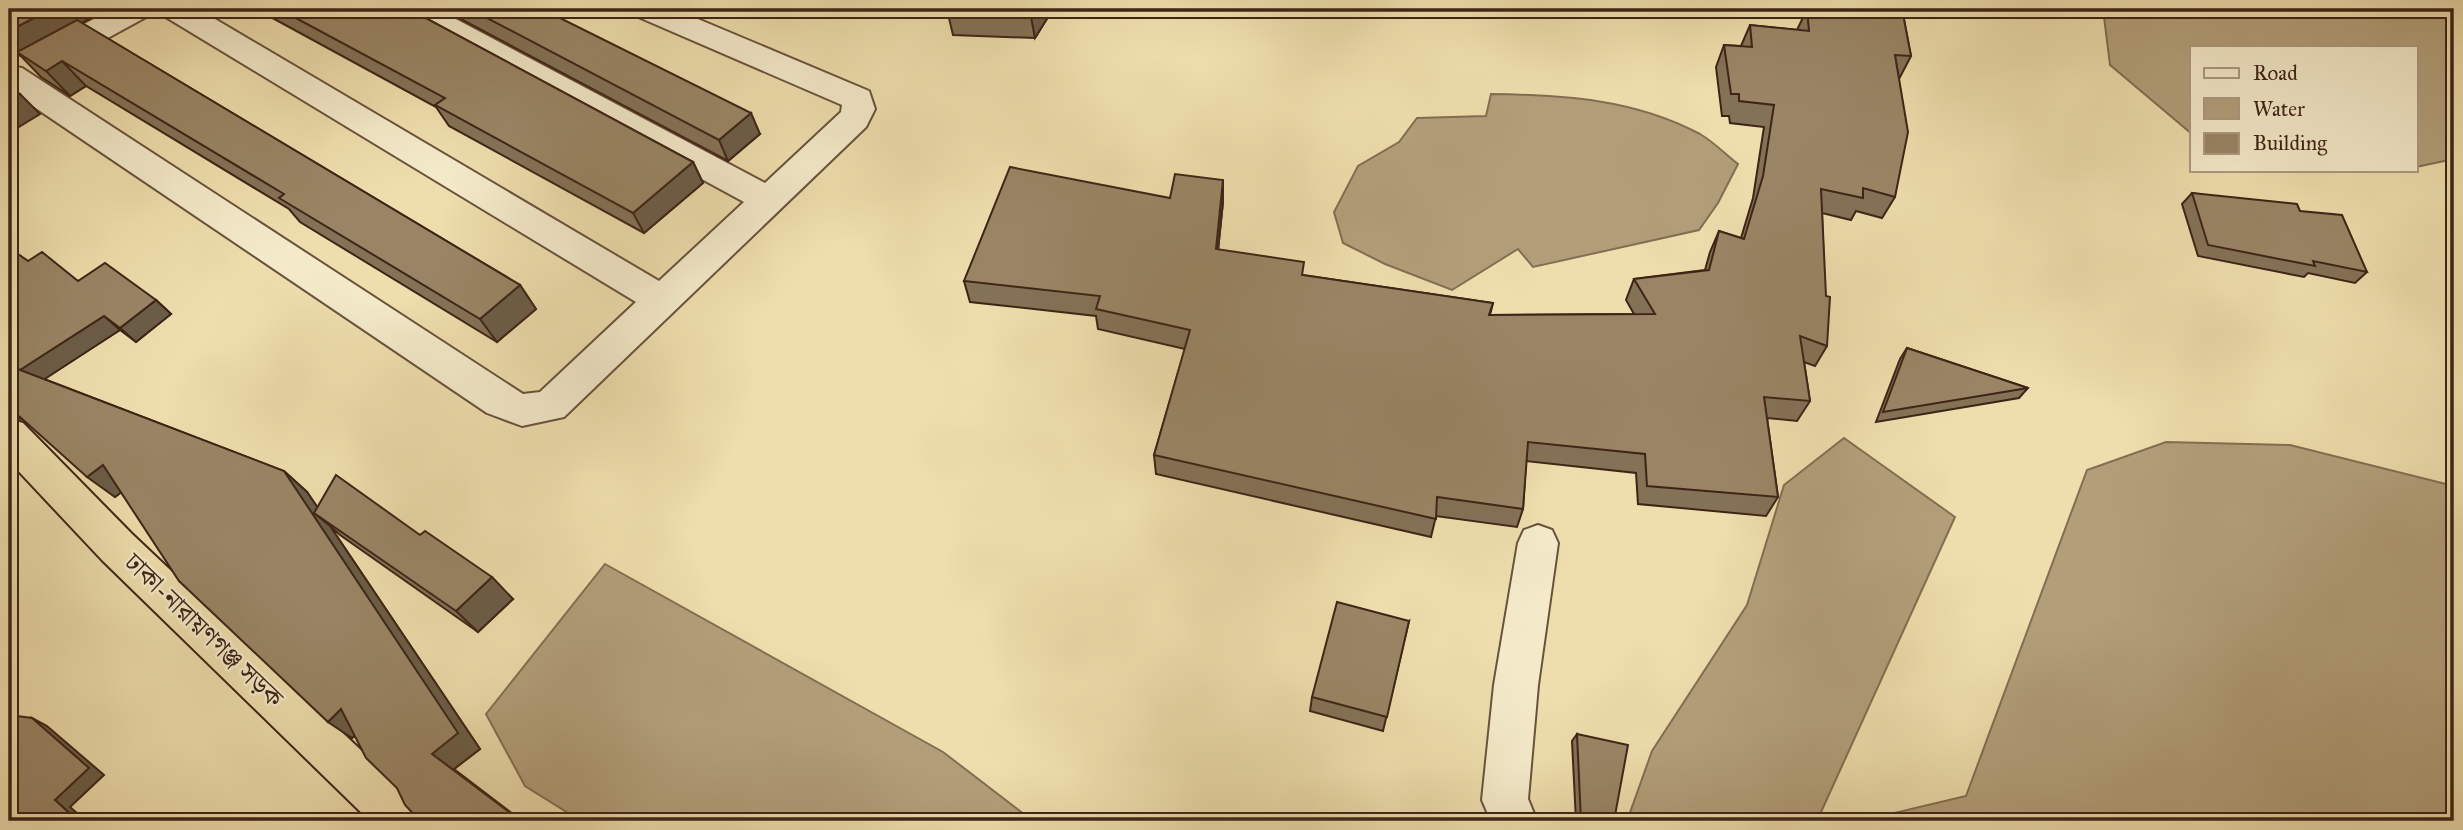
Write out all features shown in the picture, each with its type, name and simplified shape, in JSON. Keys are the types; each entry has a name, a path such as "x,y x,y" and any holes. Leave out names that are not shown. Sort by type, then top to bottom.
{"highway":[{"name":"ঢাকা-নারায়ণগঞ্জ সড়ক","path":"9,435 117,547 403,821"}],"street":[{"path":"137,9 10,77 501,402 522,410 550,406 854,119 859,109 858,99 648,9"},
{"path":"175,9 662,300"},
{"path":"413,9 768,200"},
{"path":"1514,821 1505,800 1516,685 1538,543"}],"water":[{"path":"2103,9 2454,9 2454,159 2418,167 2418,46 2190,46 2190,132 2110,65"},
{"path":"1491,94 1598,101 1650,113 1700,134 1738,164 1718,203 1699,230 1533,267 1518,249 1452,290 1385,264 1343,243 1334,212 1358,166 1399,142 1417,118 1486,116"},
{"path":"1844,438 1955,517 1817,821 1627,821 1652,751 1747,605 1784,485"},
{"path":"2166,442 2290,445 2454,486 2454,821 1872,821 1873,818 1966,796 2087,470"},
{"path":"605,564 943,752 1033,821 581,821 525,786 486,714"}],"building":[{"path":"9,9 51,9 9,31"},
{"path":"279,9 409,9 693,162 633,213 435,105 445,98"},
{"path":"470,9 542,9 751,113 719,140"},
{"path":"952,9 1037,9 1031,17 948,14"},
{"path":"1807,9 1902,9 1911,56 1895,55 1908,132 1895,197 1863,188 1863,198 1821,189 1826,296 1830,297 1827,346 1800,336 1810,401 1764,397 1778,497 1647,486 1645,454 1528,442 1523,509 1437,497 1436,519 1154,455 1190,330 1096,309 1100,296 964,281 1010,167 1170,198 1175,174 1223,180 1216,249 1304,262 1302,275 1493,303 1489,315 1655,314 1634,279 1709,270 1719,231 1744,239 1763,176 1774,105 1739,101 1739,94 1731,94 1724,45 1752,47 1750,25 1809,31"},
{"path":"77,20 520,285 480,319 279,198 284,194 62,61 46,71 17,52"},
{"path":"9,86 20,94 9,101"},
{"path":"2192,193 2297,204 2300,211 2342,215 2367,272 2313,261 2315,266 2208,245"},
{"path":"9,248 28,261 42,252 78,281 105,263 156,300 120,328 104,316 20,370 15,368 9,373"},
{"path":"1907,348 2028,388 1883,412"},
{"path":"15,368 284,471 458,733 432,754 521,821 420,821 405,805 397,788 366,758 341,709 328,722 179,581 103,465 87,477 9,409 9,373"},
{"path":"336,475 420,535 425,531 492,577 456,611 314,513"},
{"path":"1337,602 1409,621 1387,717 1312,697"},
{"path":"9,715 32,718 89,768 55,800 78,821 9,821"},
{"path":"1577,734 1628,745 1614,821 1581,821"}]}
